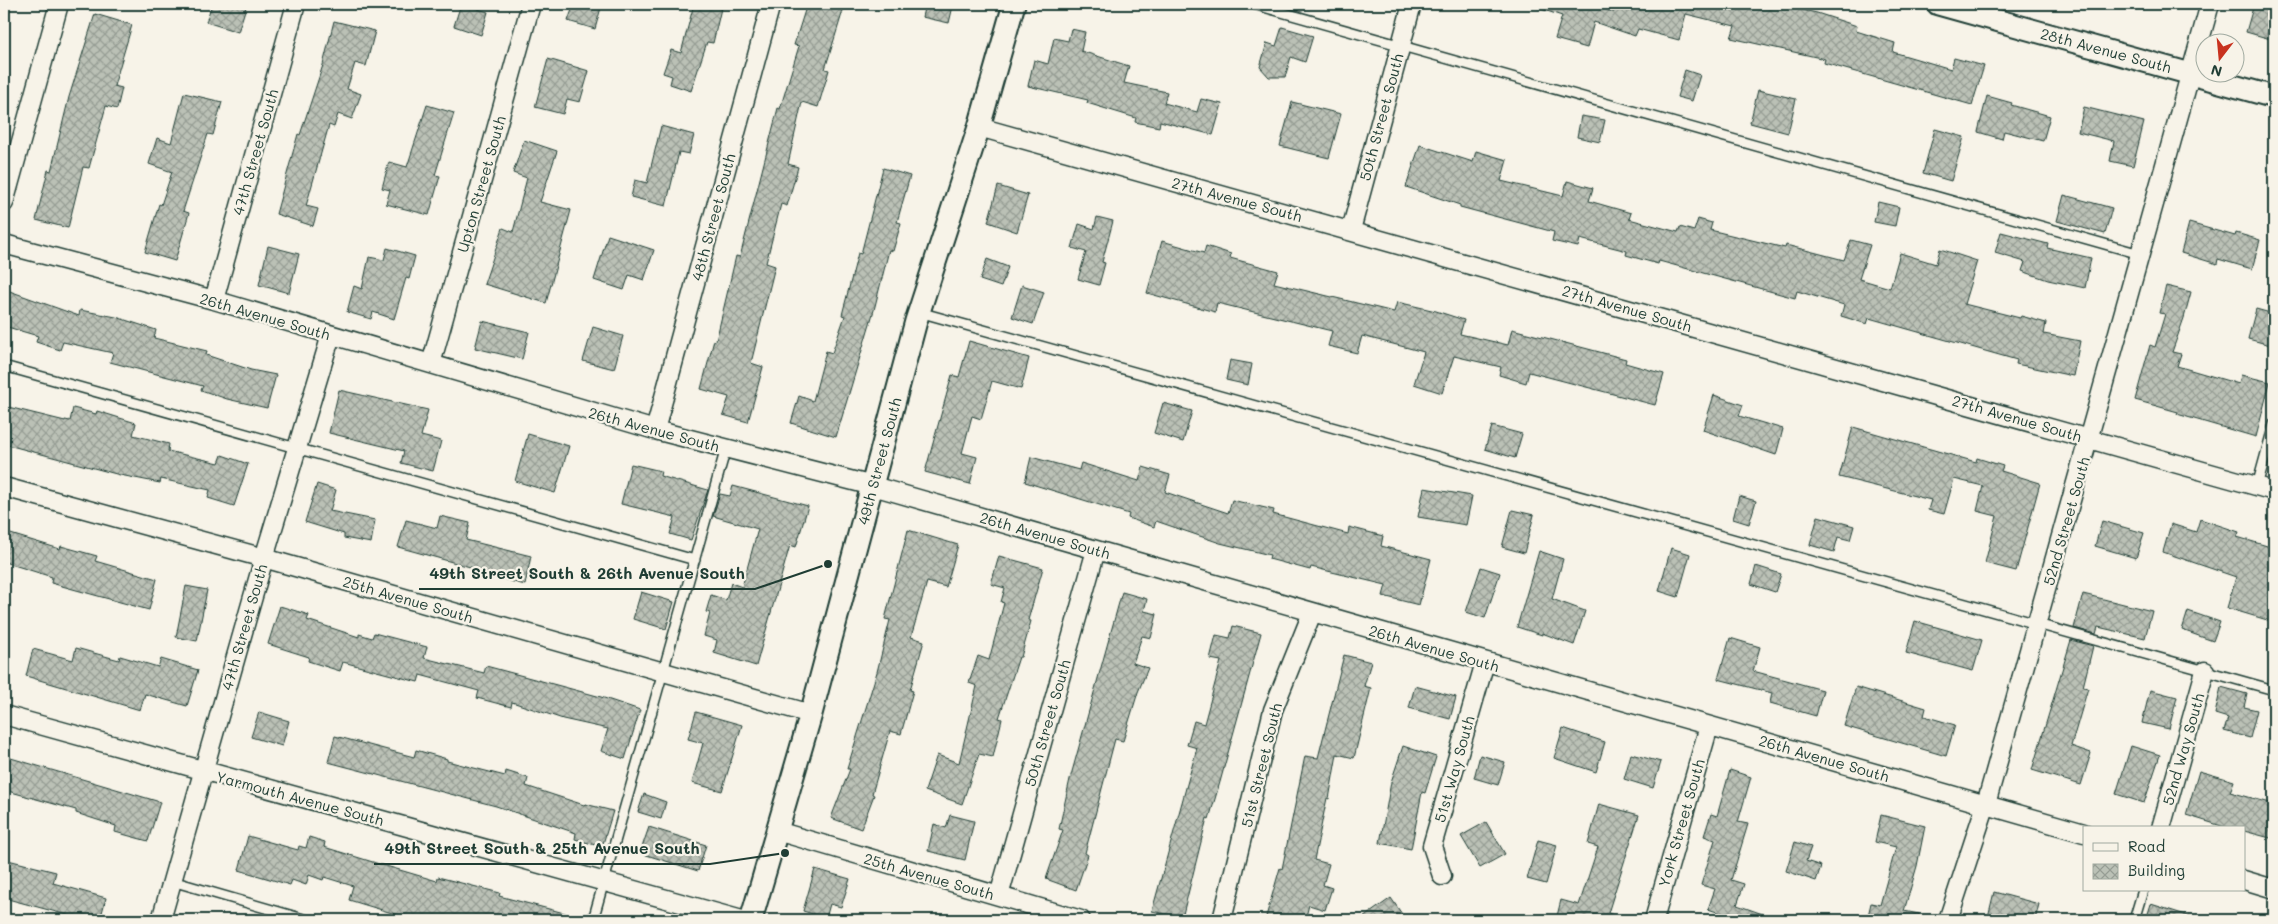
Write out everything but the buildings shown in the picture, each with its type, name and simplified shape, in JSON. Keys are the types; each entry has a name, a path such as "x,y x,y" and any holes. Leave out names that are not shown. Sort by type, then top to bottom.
{"street":[{"path":"4,203 59,4"},
{"name":"47th Street South","path":"214,300 296,4"},
{"name":"Upton Street South","path":"431,364 531,4"},
{"name":"48th Street South","path":"655,430 771,4"},
{"name":"49th Street South","path":"751,920 811,714 919,312 979,127 1014,4"},
{"name":"50th Street South","path":"1351,230 1412,4"},
{"name":"28th Avenue South","path":"1938,4 2274,98"},
{"name":"52nd Street South","path":"1948,920 1986,804 2210,4"},
{"name":"27th Avenue South","path":"979,127 1351,230 2274,491"},
{"name":"26th Avenue South","path":"4,244 214,300 655,430 873,486 2083,833"},
{"name":"47th Street South","path":"161,920 202,771 331,335"},
{"name":"25th Avenue South","path":"4,487 264,558 811,714"},
{"name":"50th Street South","path":"998,896 1096,550"},
{"name":"51st Street South","path":"1222,920 1273,710 1312,613"},
{"name":"51st Way South","path":"1442,876 1432,846 1485,662"},
{"name":"52nd Way South","path":"2162,826 2205,671"},
{"name":"Yarmouth Avenue South","path":"4,715 742,920"},
{"name":"York Street South","path":"1654,920 1709,726"},
{"name":"25th Avenue South","path":"777,832 1081,920"},
{"path":"2246,881 2274,889"}],"lane":[{"path":"1253,4 2140,254"},
{"path":"919,312 2274,690"},
{"path":"4,366 695,560"},
{"path":"2257,486 2274,424"},
{"path":"593,920 665,672 726,448"},
{"path":"172,882 307,920"},
{"path":"2134,920 2142,892"}],"place":[{"name":"49th Street South & 26th Avenue South","path":"828,564"},
{"name":"49th Street South & 25th Avenue South","path":"785,853"}]}
